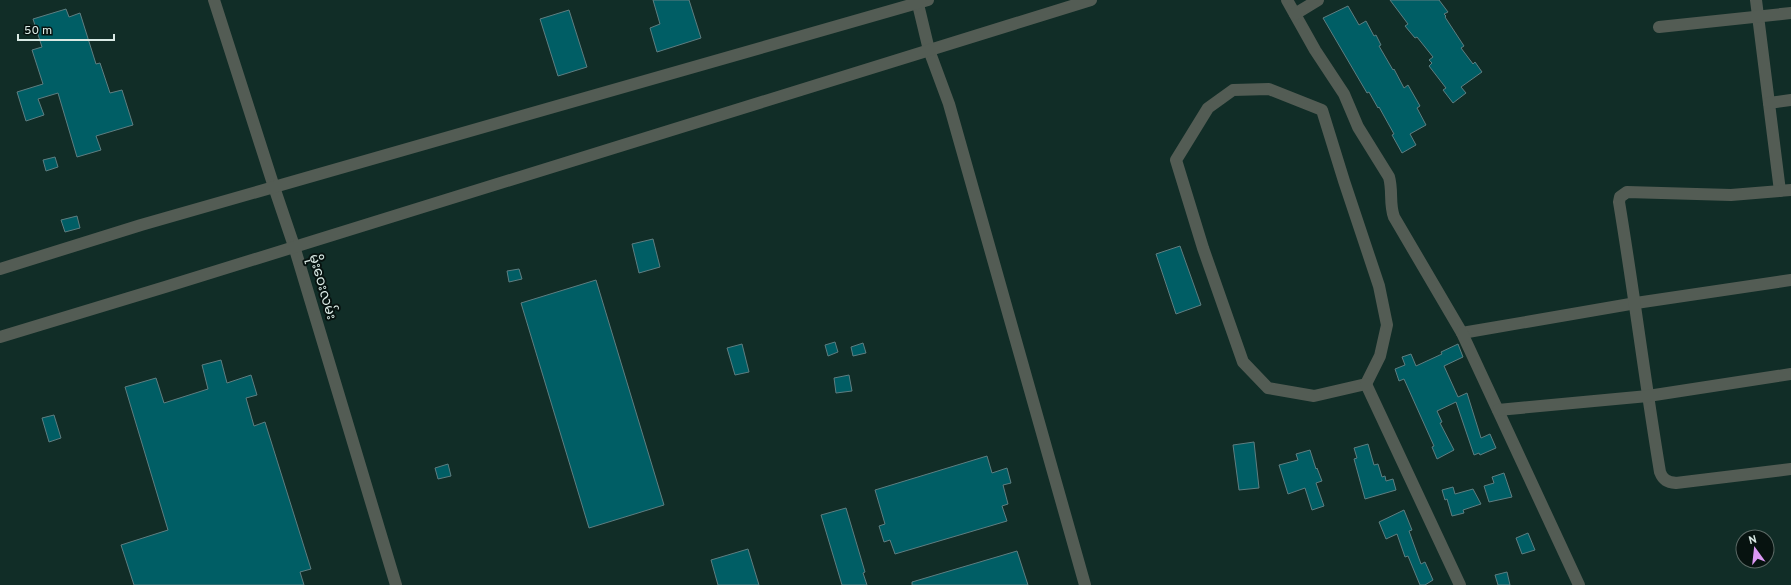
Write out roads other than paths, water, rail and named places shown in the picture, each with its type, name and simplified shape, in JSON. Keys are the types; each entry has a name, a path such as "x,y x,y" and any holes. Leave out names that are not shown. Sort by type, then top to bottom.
{"street":[{"name":"မိုးဝေးလမ်း","path":"214,0 294,246 396,585"},
{"path":"0,337 1092,0"},
{"path":"1287,0 1315,50 1344,94 1358,127 1389,177 1392,186 1392,211 1394,217 1462,333 1579,585"},
{"path":"1295,14 1318,0"},
{"path":"1756,0 1769,103 1786,191 1730,195 1627,192 1620,197 1619,202 1636,303 1648,396 1662,478 1668,482 1676,483 1791,469"},
{"path":"0,269 134,227 921,1 928,50 949,104 1085,585"},
{"path":"1660,26 1791,13"},
{"path":"1270,89 1322,110 1379,286 1387,325 1380,356 1366,384 1314,396 1268,388 1243,362 1202,248 1176,160 1208,108 1233,90 1270,89"},
{"path":"1769,103 1791,100"},
{"path":"1462,333 1636,303 1791,280"},
{"path":"1498,410 1648,396 1791,374"},
{"path":"1366,384 1460,585"}]}
